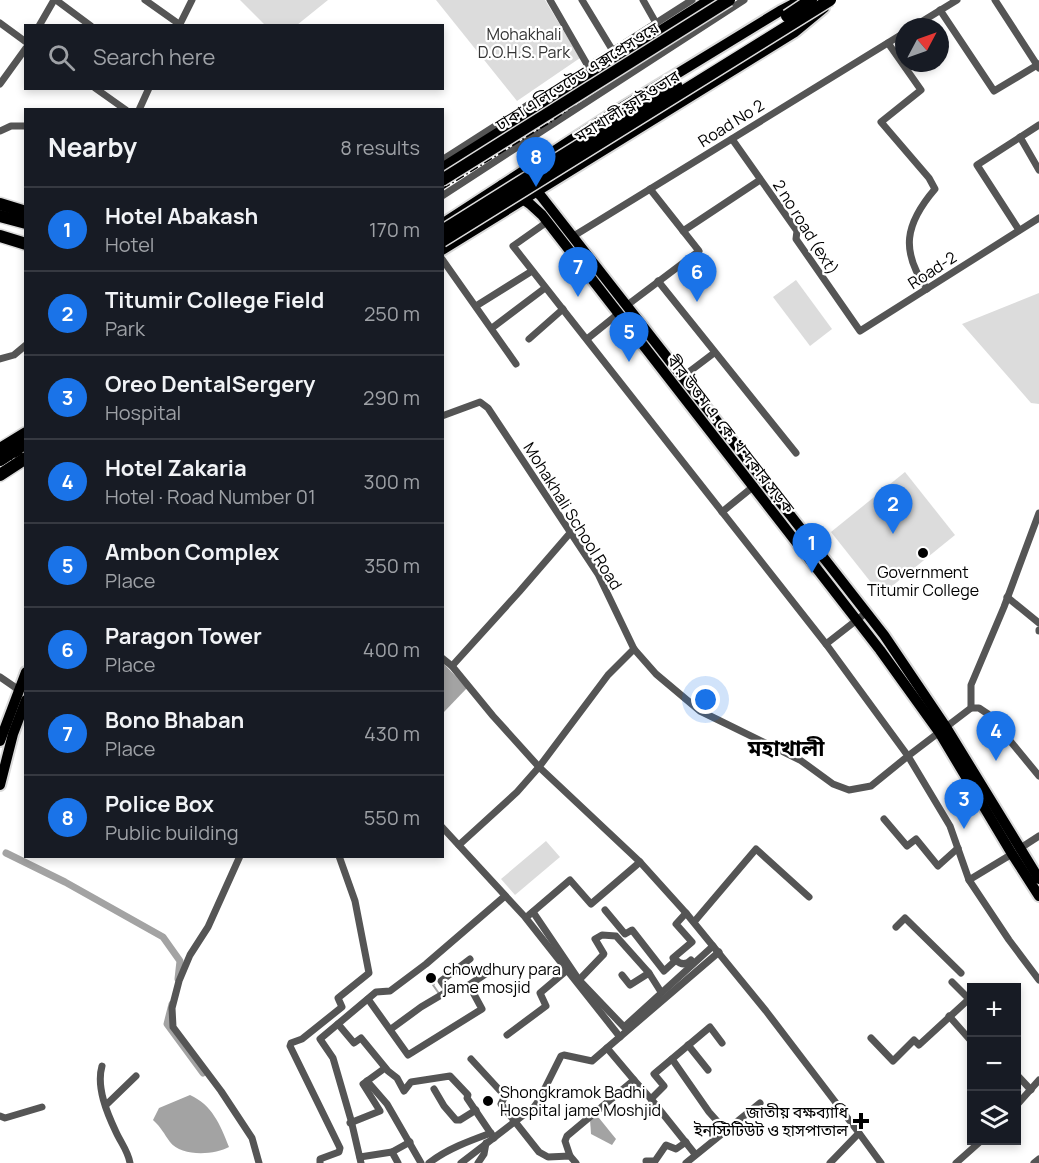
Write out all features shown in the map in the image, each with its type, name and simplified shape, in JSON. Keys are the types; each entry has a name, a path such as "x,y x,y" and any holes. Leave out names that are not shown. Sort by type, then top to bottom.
{"highway":[{"name":"ঢাকা এলিভেটেড এক্সপ্রেসওয়ে","path":"444,168 711,0"},
{"name":"ঢাকা এলিভেটেড এক্সপ্রেসওয়ে","path":"444,179 729,0"},
{"name":"মহাখালী ফ্লাইওভার","path":"444,230 812,0"},
{"name":"মহাখালী ফ্লাইওভার","path":"444,240 832,0"},
{"path":"0,204 24,211"},
{"path":"0,216 24,222"},
{"path":"0,223 24,229"},
{"path":"0,236 24,243"},
{"path":"0,450 24,435"},
{"path":"0,460 24,444"},
{"path":"0,476 24,460"}],"main road":[{"path":"444,223 611,114 780,10 801,0"},
{"path":"444,249 795,32 832,0"},
{"name":"বীর উত্তম এ. কে. খন্দকার সড়ক","path":"520,174 538,192 622,310 754,486 943,729"},
{"name":"বীর উত্তম এ. কে. খন্দকার সড়ক","path":"502,185 525,200 547,222 681,378 867,612 943,729 1016,852 1039,896"},
{"path":"0,741 24,676"},
{"path":"0,785 13,734 24,704"},
{"name":"বীর উত্তম এ. কে. খন্দকার সড়ক","path":"1016,852 1039,879"}],"street":[{"path":"40,24 55,0 88,24"},
{"path":"145,0 178,24"},
{"path":"180,24 192,0"},
{"path":"550,0 588,66"},
{"path":"582,0 613,51"},
{"path":"643,0 656,23"},
{"path":"444,159 692,0"},
{"path":"444,195 744,0"},
{"path":"927,18 957,0"},
{"path":"940,10 994,91 1038,65 995,0"},
{"path":"0,23 24,41"},
{"name":"Road No 2","path":"572,237 895,39"},
{"path":"888,43 921,90 881,122 929,178 935,189 921,205 910,229 908,245 912,263 927,289"},
{"path":"1,82 24,51"},
{"path":"98,90 123,108"},
{"path":"140,108 148,90"},
{"path":"1019,230 977,165 1039,125"},
{"path":"0,131 11,126 24,126"},
{"path":"1020,137 1039,170"},
{"name":"2 no road (ext)","path":"732,139 796,231 796,239 858,330"},
{"path":"683,231 760,180"},
{"path":"587,339 699,251 650,189"},
{"name":"Road-2","path":"858,330 863,330 1039,218"},
{"path":"547,222 513,246 826,644 908,756 950,826 969,879 1009,940 1039,980"},
{"path":"444,262 516,364"},
{"path":"476,306 532,271"},
{"path":"658,281 796,453"},
{"path":"492,328 545,288"},
{"path":"529,339 563,309"},
{"path":"0,359 14,355 24,347"},
{"path":"681,378 714,353"},
{"name":"Mohakhali School Road","path":"444,415 480,402 488,408 598,574 634,649 656,674 700,711 800,760 841,788 849,790 871,786 971,708"},
{"path":"722,512 754,486"},
{"path":"1038,517 971,684 971,708 979,708 988,714 1039,776"},
{"path":"452,666 570,532"},
{"path":"1007,597 1039,623"},
{"path":"826,644 867,612"},
{"path":"459,845 517,792 539,767 608,675 634,649"},
{"path":"444,660 539,767 640,862 694,922 766,1011 881,1163"},
{"path":"0,677 18,690"},
{"path":"884,819 907,846 915,839 939,866 958,848"},
{"path":"444,829 525,917 620,1037"},
{"path":"969,879 1039,836"},
{"path":"694,922 756,849 809,897"},
{"path":"239,858 208,927 190,955 172,1008 172,1027 221,1091 252,1138 259,1163"},
{"path":"320,1163 320,1159 339,1152 340,1148 290,1046 342,1007 338,998 369,972 355,901 340,858"},
{"path":"525,917 570,880 591,904 640,862"},
{"path":"410,1142 392,1152 360,1160 333,1058 320,1039 376,992 390,991 426,964 505,896"},
{"path":"605,910 625,934 632,930 661,961 664,970 675,961"},
{"path":"533,912 579,980 624,1027 713,946"},
{"path":"675,961 673,958 692,942 676,924 686,913"},
{"path":"896,927 905,918 961,973"},
{"path":"579,980 604,954 595,939 602,935 616,936 650,973 661,992"},
{"path":"461,1163 493,1136 534,1107 561,1056 592,1061 719,952"},
{"path":"675,961 687,964 693,958"},
{"path":"391,1029 448,991 441,981 470,959"},
{"path":"507,1035 546,1006 540,993 566,971"},
{"path":"368,999 408,1055 482,1009 469,985 487,973"},
{"path":"622,975 630,985 650,973"},
{"path":"871,1038 893,1061 914,1040 919,1045 969,999 952,982"},
{"path":"949,1017 967,1037"},
{"path":"338,1024 354,1044 361,1038 385,1068 397,1078 404,1091 411,1082 450,1076 468,1095 493,1136"},
{"path":"651,1099 664,1086 654,1074 710,1027 722,1043"},
{"path":"688,1045 708,1070"},
{"path":"607,1048 696,1154"},
{"path":"471,1059 505,1096 501,1104 543,1155 570,1156"},
{"path":"672,1059 709,1112 726,1131"},
{"path":"102,1066 99,1076 106,1105 127,1151 130,1163"},
{"path":"350,1123 380,1111 363,1084 385,1068"},
{"path":"106,1105 136,1076"},
{"path":"1021,1079 1030,1090"},
{"path":"576,1163 570,1156 565,1141 567,1136 634,1080"},
{"path":"1021,1101 1039,1080"},
{"path":"367,1081 387,1104 421,1163"},
{"path":"434,1089 444,1106 456,1119 460,1120 476,1110"},
{"path":"686,1163 760,1103"},
{"path":"0,1116 5,1118 42,1107"},
{"path":"830,1163 859,1133"},
{"path":"429,1163 440,1154 456,1147 493,1136"},
{"path":"646,1161 655,1161 666,1145 676,1149 686,1142"},
{"path":"478,1163 484,1154 486,1143"},
{"path":"956,1163 976,1145"},
{"path":"392,1152 398,1163"},
{"path":"1034,1163 1039,1159"}],"green space":[{"path":"240,0 328,0 298,24 264,24"},
{"name":"Mohakhali D.O.H.S. Park","path":"436,0 545,0 580,58 517,101"},
{"path":"796,280 832,329 810,346 773,297"},
{"path":"1039,293 1039,404 1031,403 962,324"},
{"path":"905,472 955,535 881,595 831,532"},
{"path":"546,841 560,857 515,895 501,879"}],"shaded area":[{"path":"444,664 467,688 444,712"},
{"path":"190,1095 210,1110 219,1123 229,1147 207,1153 182,1150 170,1142 153,1120 159,1108"},
{"path":"595,1116 616,1139 612,1145 591,1134 590,1119"}],"waterway":[{"path":"6,853 65,882 163,937 180,961 178,979"},
{"path":"429,978 434,984"},
{"path":"433,985 440,995"},
{"path":"172,1004 167,1024 203,1073"}],"tram line":[{"path":"444,180 549,116 649,44 721,0"},
{"path":"0,458 24,444"}],"railway":[{"path":"444,188 552,121 652,49 733,0"},
{"path":"0,465 24,452"}],"place":[{"name":"Police Box","path":"536,187"},
{"name":"Bono Bhaban","path":"578,297"},
{"name":"Paragon Tower","path":"697,302"},
{"name":"Ambon Complex","path":"629,362"},
{"name":"Titumir College Field","path":"893,534"},
{"name":"Government Titumir College","path":"923,553"},
{"name":"Hotel Abakash","path":"812,573"},
{"name":"Hotel Zakaria","path":"996,761"},
{"name":"Oreo DentalSergery","path":"964,829"},
{"name":"chowdhury para jame mosjid","path":"431,978"},
{"name":"Shongkramok Badhi Hospital jame Moshjid","path":"488,1101"},
{"name":"জাতীয় বক্ষব্যাধি ইনস্টিটিউট ও হাসপাতাল","path":"861,1121"}],"district":[{"name":"মহাখালী","path":"786,748"}]}
